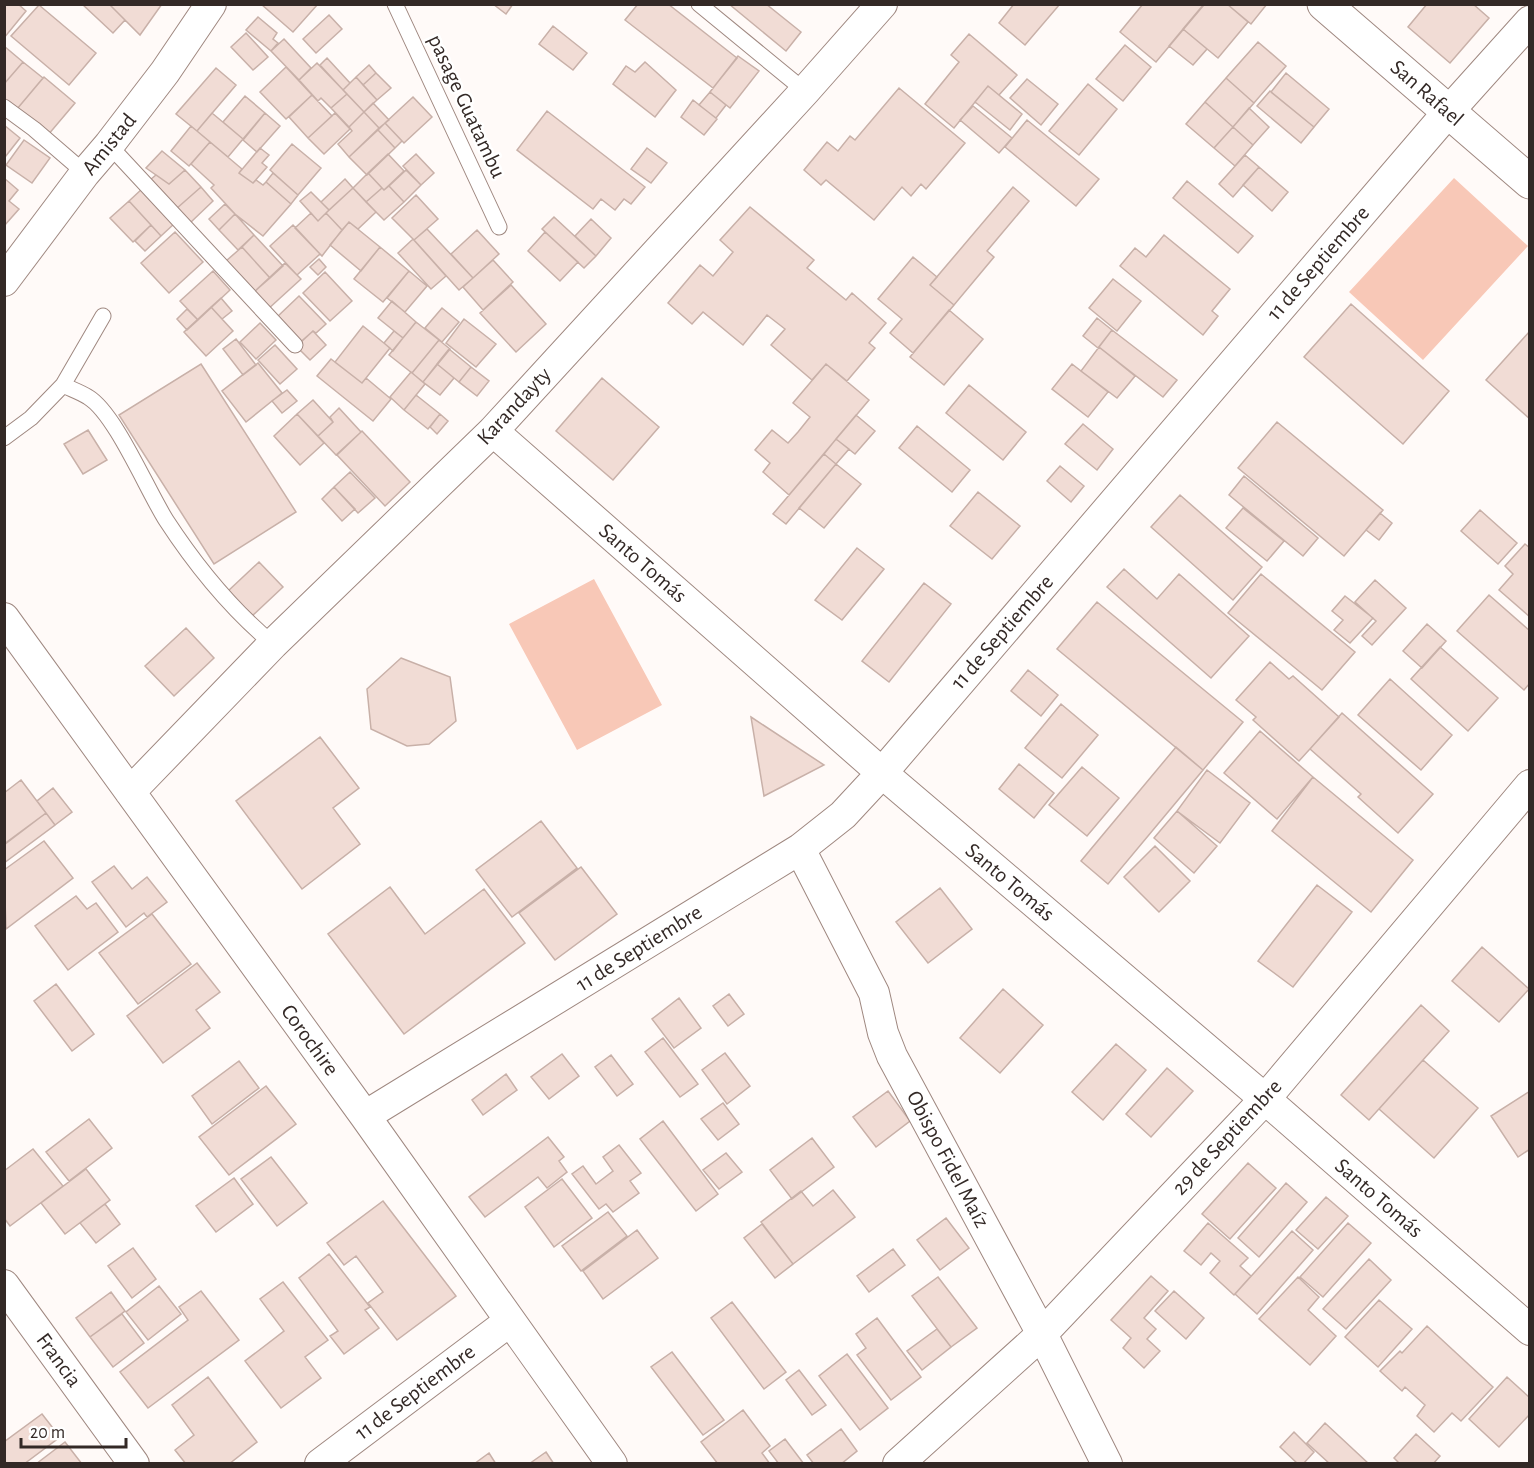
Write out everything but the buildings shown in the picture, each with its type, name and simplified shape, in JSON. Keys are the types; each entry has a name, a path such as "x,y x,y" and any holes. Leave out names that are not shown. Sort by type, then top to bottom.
{"street":[{"name":"Amistad","path":"5,280 85,173 165,72 211,4"},
{"name":"Karandayty","path":"130,792 273,644 493,430 805,91 882,4"},
{"name":"San Rafael","path":"1324,4 1530,182"},
{"name":"11 de Septiembre","path":"365,1116 800,849 843,815 1449,111 1530,21"},
{"name":"Santo Tomás","path":"493,430 882,772 1265,1099 1530,1330"},
{"name":"Corochire","path":"4,618 365,1116 612,1464"},
{"name":"29 de Septiembre","path":"898,1464 1042,1334 1265,1099 1530,785"},
{"name":"Obispo Fidel Maíz","path":"800,849 874,993 883,1033 892,1056 1042,1334 1107,1464"},
{"name":"Francia","path":"4,1285 134,1464"},
{"name":"11 de Septiembre","path":"320,1464 510,1320"}],"lane":[{"name":"pasage Guatambu","path":"395,4 499,227"},
{"path":"699,4 805,91"},
{"path":"4,107 34,129 85,173"},
{"path":"109,145 295,345"},
{"path":"4,438 31,418 63,385 103,316"},
{"path":"63,385 89,397 107,416 166,520 222,597 273,644"}],"shaded area":[{"path":"1454,178 1528,246 1423,360 1349,292"},
{"path":"594,579 662,705 577,750 509,624"}]}
